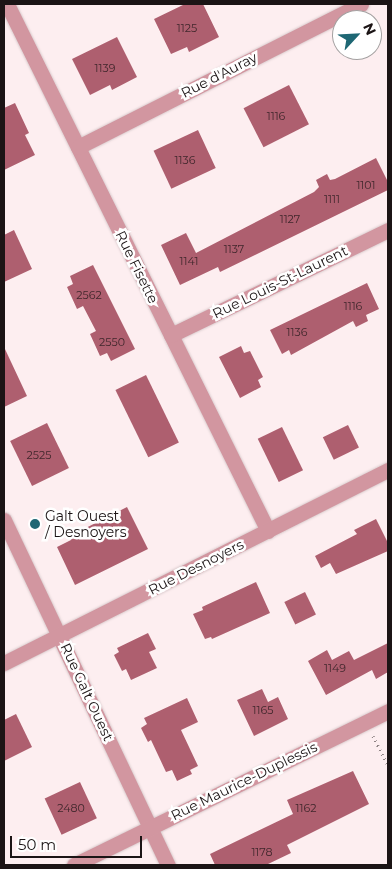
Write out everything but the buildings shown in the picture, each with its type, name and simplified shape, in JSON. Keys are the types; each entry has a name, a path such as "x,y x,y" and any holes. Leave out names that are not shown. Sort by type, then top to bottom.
{"street":[{"name":"Rue Fisette","path":"7,4 268,531"},
{"name":"Rue d'Auray","path":"78,147 361,4"},
{"name":"Rue Louis-St-Laurent","path":"171,335 388,230"},
{"name":"Rue Desnoyers","path":"4,663 388,470"},
{"name":"Rue Galt Ouest","path":"4,520 168,865"},
{"name":"Rue Maurice-Duplessis","path":"74,865 150,826 388,711"}],"path":[{"path":"365,722 388,766"}],"place":[{"name":"Galt Ouest / Desnoyers","path":"35,524"}]}
